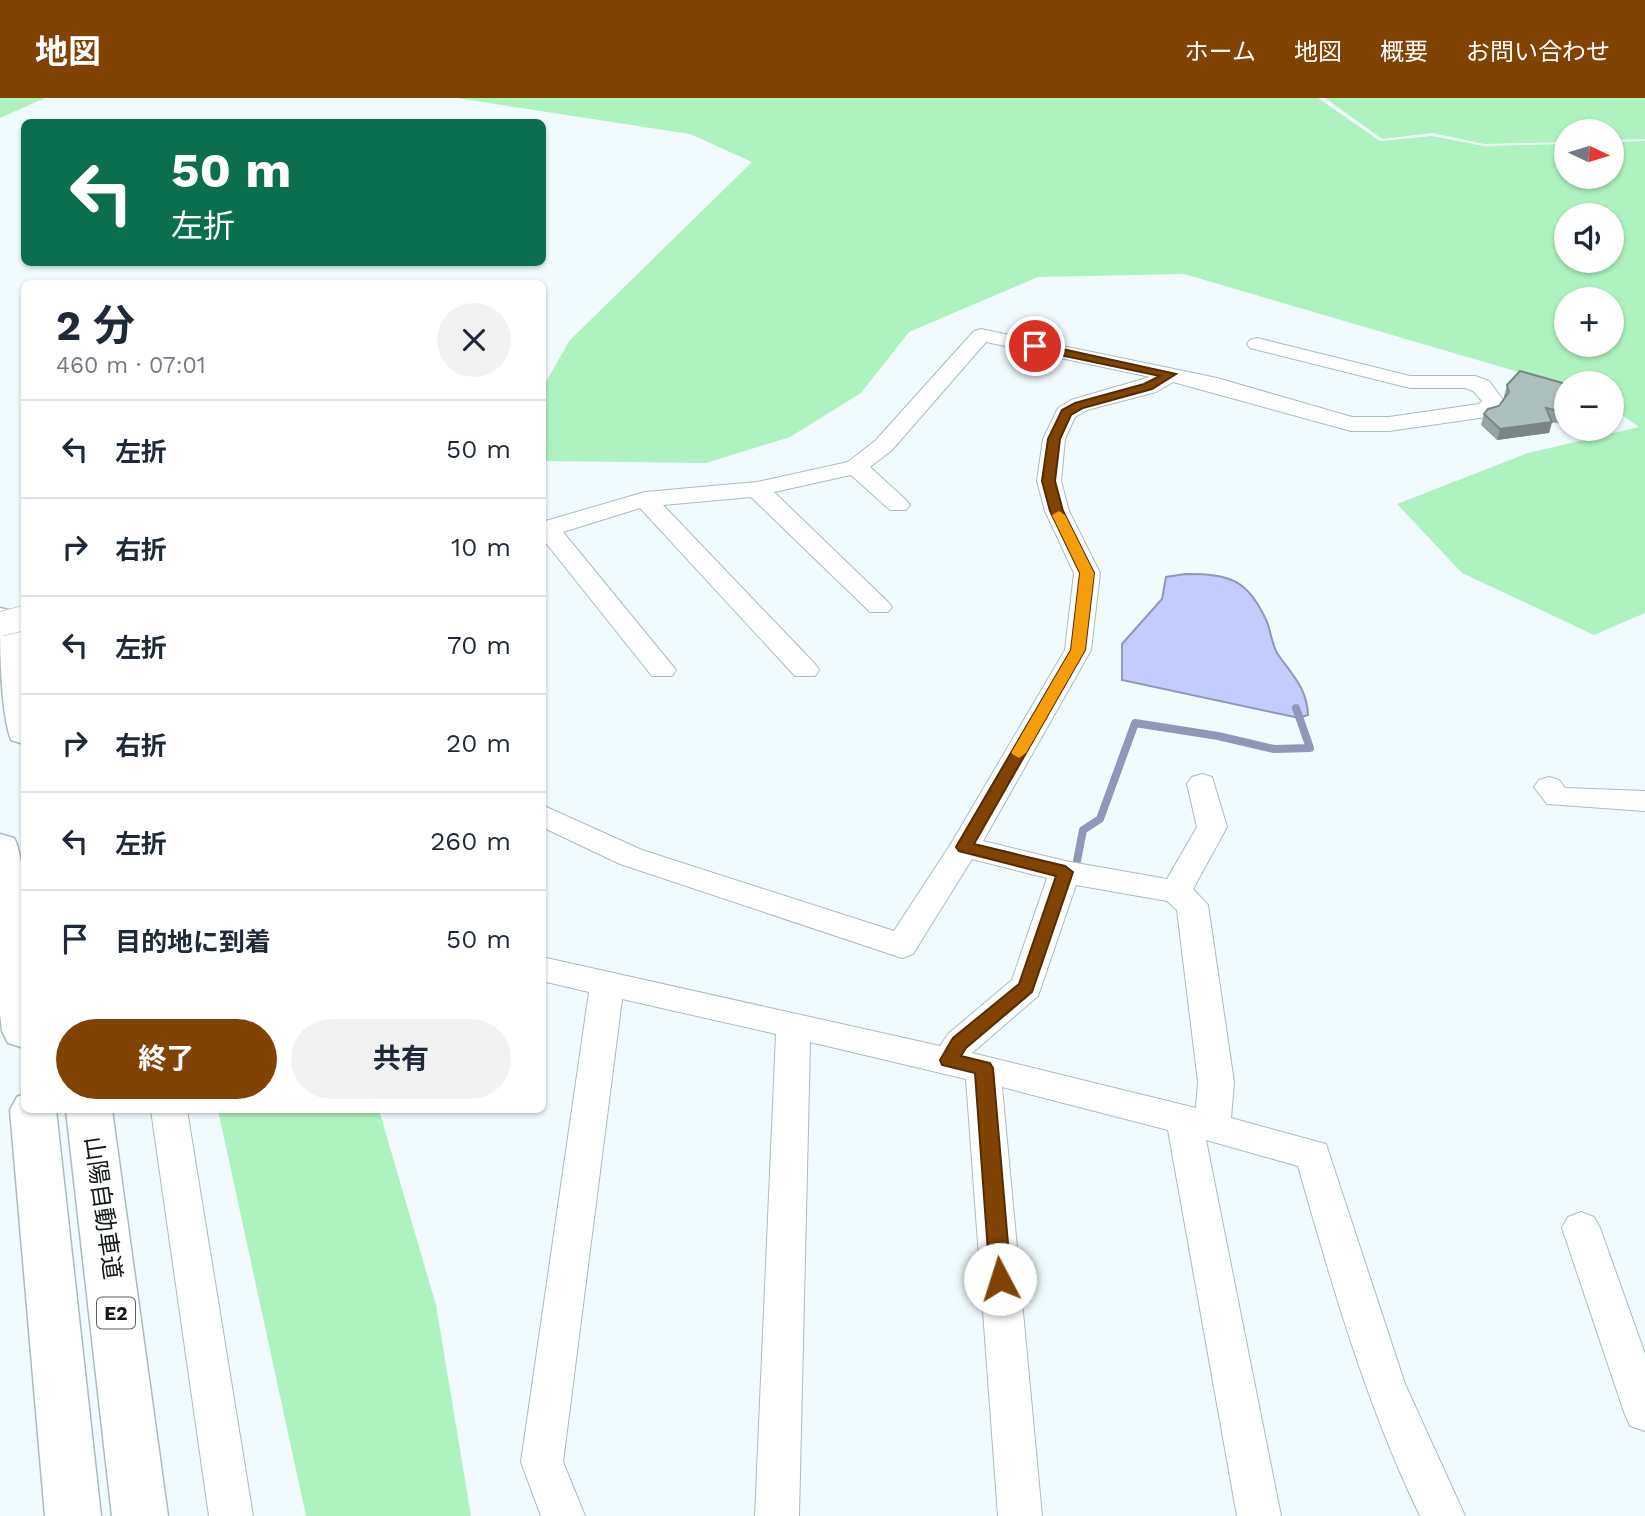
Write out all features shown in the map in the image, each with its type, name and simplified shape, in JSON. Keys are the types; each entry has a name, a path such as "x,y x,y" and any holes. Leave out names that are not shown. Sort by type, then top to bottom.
{"highway":[{"path":"0,618 21,718"},
{"path":"0,848 21,1008"},
{"path":"33,1113 73,1516"},
{"name":"山陽自動車道","path":"89,1113 140,1516"}],"street":[{"path":"546,529 645,499 757,489 856,467 884,445 981,335 1171,374 1359,424 1389,424 1486,410 1493,401 1481,386 1467,381 1410,382 1257,344"},
{"path":"546,816 631,857 902,946 964,847 1078,650 1087,573 1057,511 1049,481 1054,439 1066,413 1079,405 1148,387 1171,374"},
{"path":"856,467 898,505"},
{"path":"757,489 879,607"},
{"path":"645,499 805,670"},
{"path":"546,530 662,670"},
{"path":"0,624 21,619"},
{"path":"1176,892 1212,827 1202,784"},
{"path":"1549,787 1557,797 1645,801"},
{"path":"964,847 1065,872 1176,892 1192,905 1216,1082 1198,1122 1259,1516"},
{"path":"1020,1516 966,1064 960,1043 1026,987 1065,872"},
{"path":"546,970 966,1064 1198,1122 1313,1154 1378,1365 1427,1487 1443,1516"},
{"path":"564,1516 542,1462 607,983"},
{"path":"777,1516 793,1027"},
{"path":"169,1113 231,1516"},
{"path":"1581,1228 1645,1412"}],"green space":[{"path":"0,98 45,98 0,118"},
{"path":"457,98 1318,98 1380,141 1432,136 1484,146 1554,144 1554,189 1624,189 1624,142 1645,141 1645,613 1594,635 1462,573 1397,504 1528,453 1579,441 1624,441 1624,431 1639,427 1624,416 1624,371 1554,371 1554,382 1184,274 1038,277 909,332 861,393 790,437 706,463 546,461 546,382 570,340 752,162 690,134"},
{"path":"1325,98 1645,98 1645,139 1624,140 1624,119 1554,119 1554,142 1484,144 1432,133 1382,139"},
{"path":"219,1113 380,1113 436,1305 471,1516 306,1516"}],"water":[{"path":"1185,574 1226,578 1245,588 1252,596 1267,622 1277,653 1302,689 1308,715 1299,718 1122,680 1122,644 1162,599 1166,577"}],"building":[{"path":"1520,371 1554,381 1554,410 1546,408 1552,422 1500,429 1484,414 1488,409 1499,406 1509,392 1507,385"}],"waterway":[{"path":"1077,861 1083,830 1100,819 1135,723 1218,736 1274,749 1310,748 1296,708"}],"slow traffic":[{"path":"1019,753 1078,650 1087,573 1059,515"}],"route":[{"path":"1000,1279 984,1068 949,1060 960,1043 1026,987 1065,872 964,847 1078,650 1087,573 1057,511 1049,481 1049,462 1054,439 1066,413 1079,405 1148,387 1171,374 1035,346"}]}
